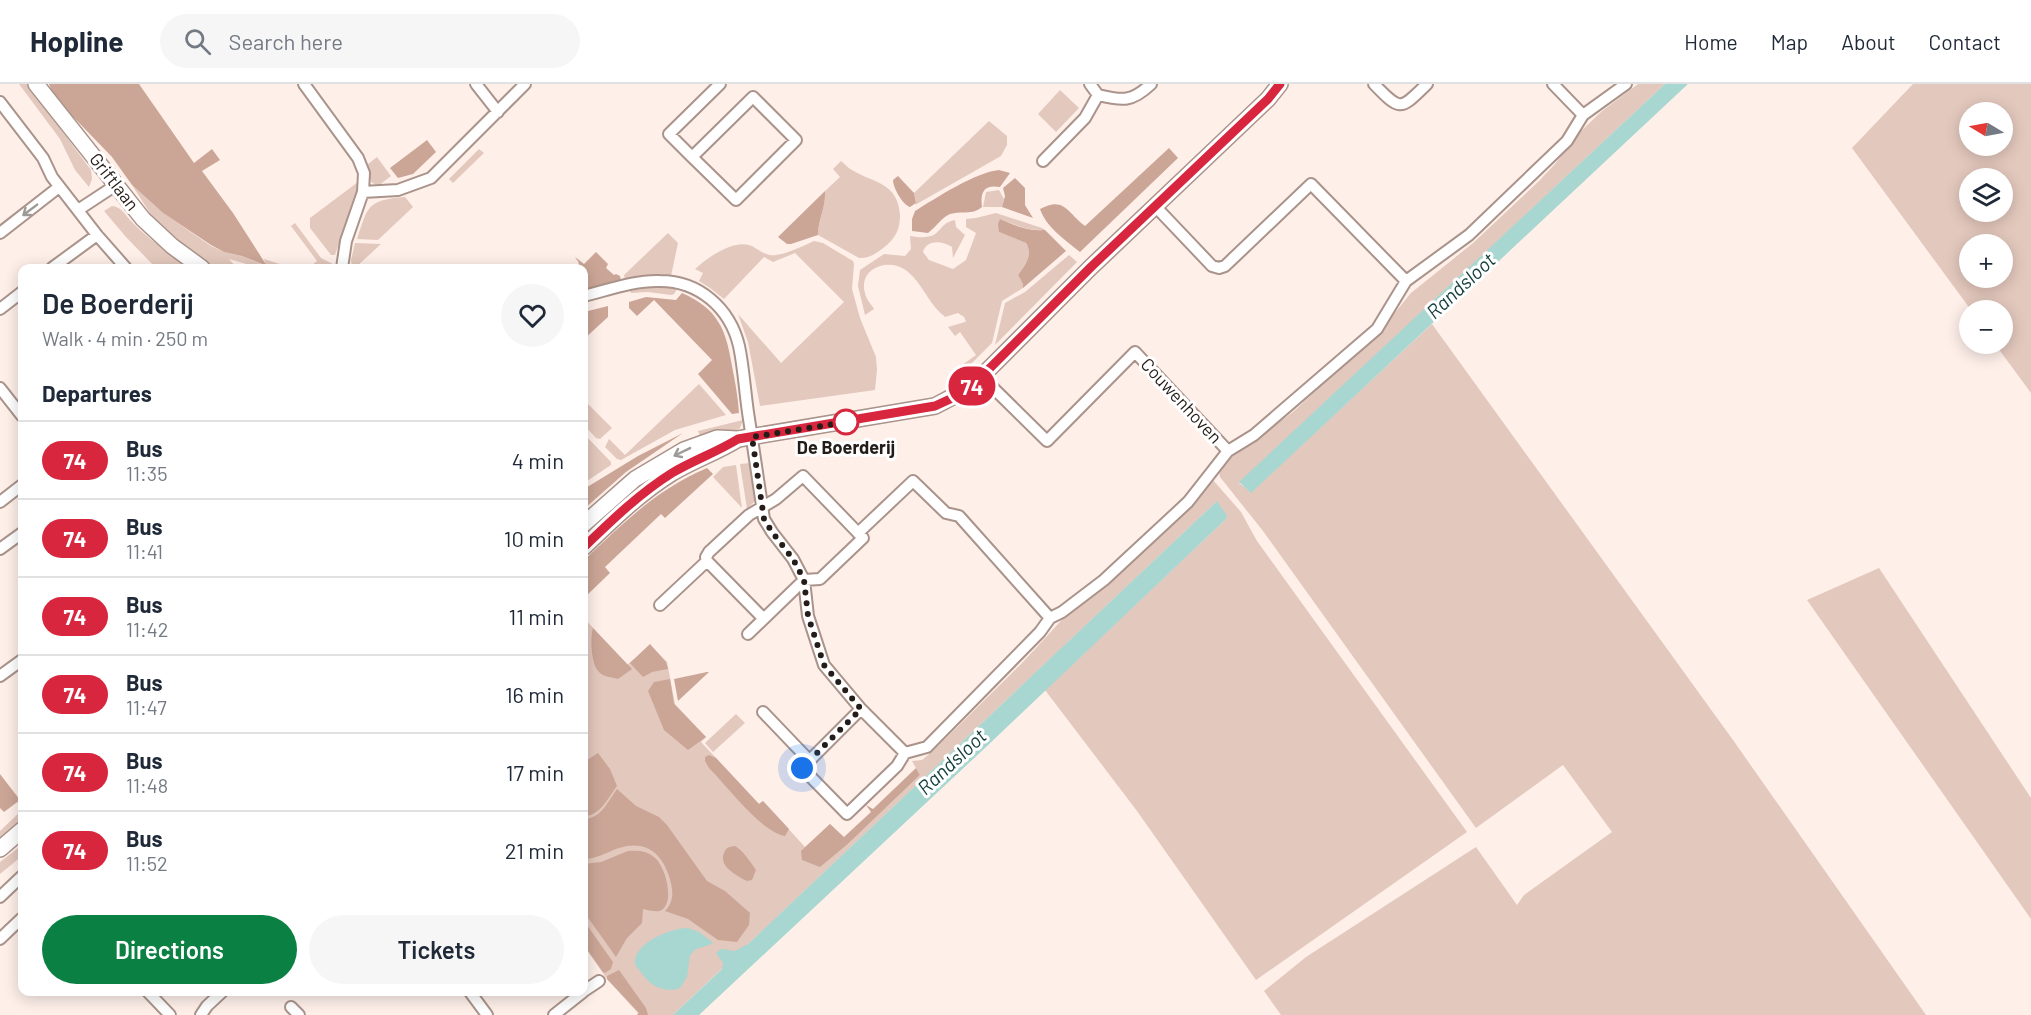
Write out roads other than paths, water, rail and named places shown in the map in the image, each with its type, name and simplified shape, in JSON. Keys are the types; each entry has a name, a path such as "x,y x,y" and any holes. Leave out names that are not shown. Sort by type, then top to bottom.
{"street":[{"name":"Griftlaan","path":"36,84 150,226 197,264"},
{"path":"304,84 358,158 364,172 363,192 346,241 343,264"},
{"path":"476,84 498,112"},
{"path":"363,192 398,190 431,178 525,84"},
{"path":"692,157 753,97 796,140 736,200 692,157 669,134 720,84"},
{"path":"1090,84 1098,95 1120,101 1133,99 1151,84"},
{"path":"588,521 635,480 684,450 717,438 745,438 935,406 961,394 982,377 1155,206 1268,99 1280,84"},
{"path":"1374,84 1392,102 1399,105 1406,104 1427,84"},
{"path":"1553,84 1583,115"},
{"name":"Couwenhoven","path":"763,712 809,760 802,768 847,814 897,766 905,753 927,747 1040,632 1050,618 1062,612 1104,579 1188,502 1228,451 1254,435 1377,329 1406,281 1469,235 1568,141 1583,115 1626,84"},
{"path":"1043,161 1085,118 1098,95"},
{"path":"0,102 43,158 59,187 122,264"},
{"path":"1155,206 1212,266 1219,268 1225,266 1311,184 1406,281"},
{"path":"78,210 116,185"},
{"path":"0,233 59,187"},
{"path":"57,264 97,235"},
{"path":"588,295 649,281 682,284 702,292 727,316 739,346 745,438 764,519 793,559 804,580 808,616 824,665 861,709 905,753"},
{"path":"0,309 18,295"},
{"name":"Couwenhoven","path":"982,377 1047,441 1135,352 1228,451"},
{"path":"0,388 18,412"},
{"path":"588,542 648,490 698,458 745,438"},
{"path":"660,605 707,561 706,557 710,552 749,515 776,499 803,476 862,538 820,579 804,580 748,634"},
{"path":"858,533 913,481 946,513 959,516 1050,618"},
{"path":"0,502 18,488"},
{"path":"0,549 18,536"},
{"path":"707,561 764,618"},
{"path":"2,671 18,662"},
{"path":"809,760 861,709"},
{"path":"0,849 18,833"},
{"path":"0,856 18,845"},
{"path":"0,897 18,880"},
{"path":"0,939 18,922"},
{"path":"588,988 599,981"},
{"path":"152,996 170,1015"},
{"path":"201,1015 218,996"},
{"path":"473,996 487,1015"},
{"path":"554,1015 577,996"}],"water":[{"name":"Randsloot","path":"1665,84 1688,84 1251,493 1239,482"},
{"name":"Randsloot","path":"1217,501 1227,516 1226,519 986,747 699,1015 673,1015 722,969 723,963 716,953 721,949 735,951 748,944"},
{"path":"688,928 699,932 712,944 696,949 690,955 687,977 680,988 669,990 652,984 636,965 637,953 649,942 665,933"}],"place":[{"name":"De Boerderij","path":"846,422"}]}
